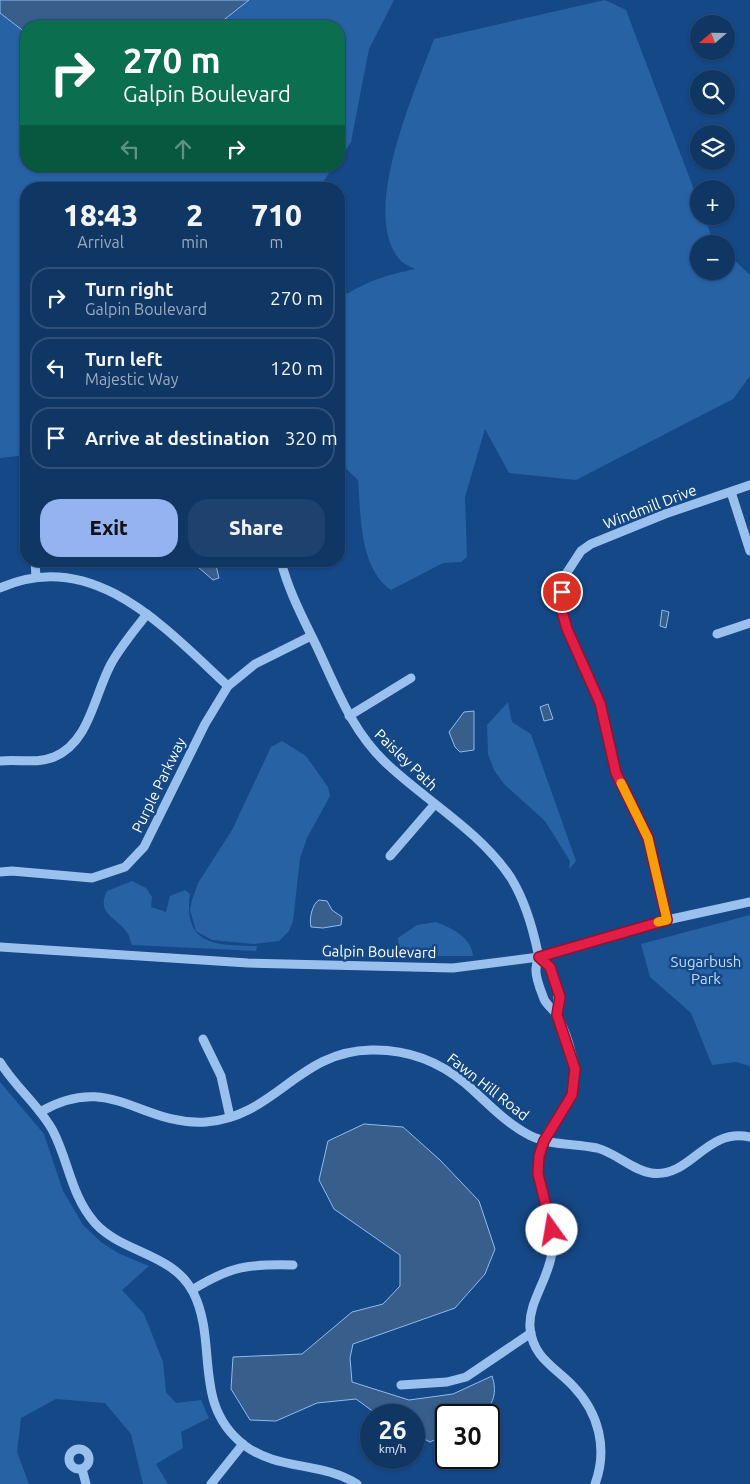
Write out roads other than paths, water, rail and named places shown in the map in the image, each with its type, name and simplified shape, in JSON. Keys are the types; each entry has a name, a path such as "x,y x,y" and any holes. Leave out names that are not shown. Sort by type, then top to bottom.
{"street":[{"name":"Windmill Drive","path":"667,920 648,838 616,773 600,703 567,629 561,608 564,577 581,551 591,544 665,514 750,484"},
{"path":"731,492 750,551"},
{"path":"35,567 36,578"},
{"name":"Paisley Path","path":"283,567 312,636 349,716 376,753 482,846 512,880 525,909 539,957"},
{"path":"0,588 36,578 68,577 97,585 113,592 147,614 228,686"},
{"path":"0,761 59,758 81,733 109,667 147,614"},
{"path":"717,634 750,623"},
{"name":"Purple Parkway","path":"0,872 12,871 92,878 115,872 125,867 144,846 205,724 228,686 255,664 312,636"},
{"path":"349,716 410,678"},
{"path":"390,856 434,805"},
{"name":"Galpin Boulevard","path":"0,947 231,962 453,968 539,957 667,920 750,902"},
{"path":"557,1015 560,997 550,967 539,957 535,970 546,1003 557,1015 572,1055 575,1081 566,1108 544,1141 539,1156 538,1174 552,1230 552,1250 549,1267 531,1314 531,1333 541,1357 573,1386 594,1416 602,1444 602,1458 595,1484"},
{"path":"203,1039 221,1076 230,1117"},
{"name":"Fawn Hill Road","path":"40,1112 56,1103 76,1097 93,1096 113,1098 175,1119 205,1122 230,1117 266,1101 292,1078 323,1060 352,1052 385,1050 419,1057 446,1070 512,1125 544,1141 598,1148 650,1173 668,1172 681,1166 705,1147 723,1138 750,1137"},
{"path":"0,1062 9,1076 40,1112 60,1147 78,1198 97,1225 112,1236 163,1262 176,1272 192,1290 206,1331 210,1393 222,1420 243,1444 275,1462 335,1473 356,1484"},
{"path":"192,1290 211,1278 236,1268 258,1264 293,1266"},
{"path":"401,1385 447,1382 466,1377 531,1333"},
{"path":"211,1484 243,1444"},
{"path":"82,1469 86,1484"}],"park label":[{"name":"Sugarbush Park","path":"706,970"}]}
